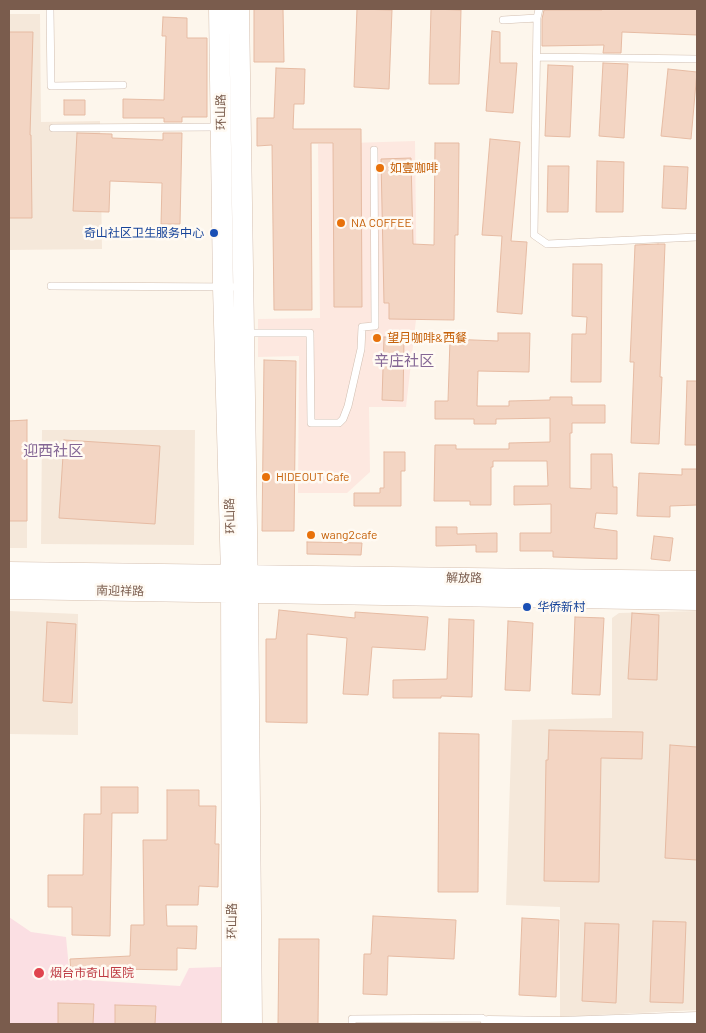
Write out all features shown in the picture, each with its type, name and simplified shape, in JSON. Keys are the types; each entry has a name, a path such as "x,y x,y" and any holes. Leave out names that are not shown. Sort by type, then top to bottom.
{"main road":[{"name":"环山路","path":"219,9 221,127 233,287"},
{"name":"环山路","path":"239,9 233,287 252,1024"},
{"name":"南迎祥路","path":"9,572 240,584"},
{"name":"解放路","path":"240,584 697,581"},
{"name":"环山路","path":"232,1024 240,584"},
{"name":"南迎祥路","path":"9,589 240,584"},
{"name":"解放路","path":"240,584 697,600"}],"street":[{"path":"488,1024 562,1024 697,1018"}],"lane":[{"path":"50,9 51,86 123,85"},
{"path":"539,9 534,235 547,244 697,237"},
{"path":"503,20 538,18"},
{"path":"537,57 697,59"},
{"path":"53,128 221,127"},
{"path":"234,333 310,333 311,423 339,424 348,406 361,349 362,326 375,326 374,150"},
{"path":"51,286 233,287"},
{"path":"352,1024 352,1019 482,1018 488,1024"}],"shaded area":[{"path":"9,14 40,14 41,122 100,121 102,249 9,250"},
{"path":"415,141 417,311 406,407 369,407 370,472 347,493 298,493 299,356 258,357 258,319 320,318 318,144"},
{"path":"9,420 27,420 27,548 9,548"},
{"path":"42,430 195,430 194,545 41,544"},
{"path":"9,611 78,614 78,735 9,734"},
{"path":"697,611 697,1010 560,1017 560,907 506,905 512,720 612,718 612,618 619,613"},
{"name":"烟台市奇山医院","path":"9,917 31,932 66,937 70,979 180,986 189,968 221,967 221,1024 9,1024"}],"building":[{"path":"254,9 283,9 284,62 254,62"},
{"path":"357,9 392,10 389,89 354,87"},
{"path":"431,9 461,10 459,84 429,84"},
{"path":"697,9 697,35 622,32 621,53 603,53 604,45 542,46 544,10"},
{"path":"163,17 187,18 187,38 207,38 207,117 182,117 182,122 164,122 164,118 123,118 123,99 164,100 166,36 162,36"},
{"path":"492,31 500,32 500,63 517,63 513,113 486,111"},
{"path":"9,32 33,32 30,135 32,218 9,218"},
{"path":"603,63 628,64 624,138 599,136"},
{"path":"548,65 573,66 570,137 545,136"},
{"path":"276,68 305,69 304,104 294,104 293,129 361,129 362,307 334,307 333,143 311,143 312,310 274,310 272,145 257,146 257,118 274,118"},
{"path":"668,69 697,72 691,139 661,136"},
{"path":"64,100 85,100 85,115 64,115"},
{"path":"77,133 112,134 112,138 163,140 163,133 182,133 180,224 161,224 162,183 110,181 109,212 73,211"},
{"path":"490,139 520,142 511,241 527,242 522,314 497,312 502,236 482,235"},
{"path":"435,143 459,143 458,235 455,235 454,320 389,319 389,303 384,303 381,159 411,158 413,244 434,245"},
{"path":"597,161 624,162 623,212 596,212"},
{"path":"548,166 569,166 568,212 547,212"},
{"path":"664,166 688,167 686,209 662,208"},
{"path":"665,244 659,444 631,443 634,362 630,362 635,245"},
{"path":"573,264 602,264 601,382 571,382 572,334 586,334 587,317 572,316"},
{"path":"498,333 530,333 529,372 478,371 477,406 509,406 509,401 550,400 550,397 572,397 572,405 605,405 605,423 572,423 572,433 570,433 570,488 591,489 591,454 612,454 613,487 617,487 617,514 596,513 594,528 617,531 617,559 553,557 553,551 520,551 520,533 551,533 551,504 514,505 514,486 548,486 547,461 493,461 493,467 491,467 491,505 470,505 470,501 434,501 435,445 456,445 456,449 509,449 509,443 550,442 550,418 496,419 496,424 474,424 474,419 435,419 435,401 448,401 450,339 498,341"},
{"path":"384,337 404,338 403,401 382,400"},
{"path":"264,360 296,361 294,531 262,531"},
{"path":"687,381 697,381 697,445 685,445"},
{"path":"27,420 27,521 9,521 9,421"},
{"path":"64,440 160,446 155,524 59,518"},
{"path":"384,452 405,452 405,471 401,471 401,506 354,506 354,493 380,493 380,488 384,488"},
{"path":"682,469 697,469 697,505 670,506 670,517 637,516 639,473 682,475"},
{"path":"436,527 457,527 457,534 497,533 497,552 476,552 476,545 436,546"},
{"path":"654,536 673,538 670,561 651,559"},
{"path":"307,542 362,543 361,555 307,554"},
{"path":"279,610 355,618 355,612 428,617 425,650 372,647 368,695 343,694 347,638 307,634 307,723 266,722 266,639 276,639"},
{"path":"632,613 659,615 657,680 628,679"},
{"path":"575,617 604,618 600,695 572,694"},
{"path":"449,619 474,620 472,697 393,698 393,680 447,679"},
{"path":"508,621 533,623 530,691 505,690"},
{"path":"47,622 76,624 72,703 43,701"},
{"path":"549,730 643,732 642,759 601,758 599,882 544,881 546,760 548,760"},
{"path":"439,733 479,734 478,892 438,892"},
{"path":"670,745 697,747 697,860 665,858"},
{"path":"101,787 138,787 138,813 112,813 110,936 72,935 72,907 48,907 48,875 83,875 84,814 101,814"},
{"path":"167,790 199,790 199,806 216,806 215,844 219,844 218,887 199,886 198,905 166,905 167,926 197,926 196,949 177,948 177,970 113,969 113,972 71,974 70,959 130,956 131,925 144,925 143,840 167,840"},
{"path":"373,916 456,920 454,959 388,956 387,995 363,994 364,954 371,954"},
{"path":"522,918 559,920 556,997 519,995"},
{"path":"653,921 686,922 683,1003 650,1002"},
{"path":"585,923 619,924 616,1003 582,1001"},
{"path":"279,939 319,939 318,1024 278,1024"},
{"path":"58,1003 94,1004 93,1024 58,1024"},
{"path":"115,1005 156,1006 155,1024 115,1024"}],"place":[{"name":"如壹咖啡","path":"380,168"},
{"name":"NA COFFEE","path":"341,223"},
{"name":"奇山社区卫生服务中心","path":"214,233"},
{"name":"望月咖啡&西餐","path":"377,338"},
{"name":"HIDEOUT Cafe","path":"266,477"},
{"name":"wang2cafe","path":"311,535"},
{"name":"华侨新村","path":"527,607"},
{"name":"烟台市奇山医院","path":"39,973"}],"district":[{"name":"辛庄社区","path":"404,361"},
{"name":"迎西社区","path":"53,451"}]}
